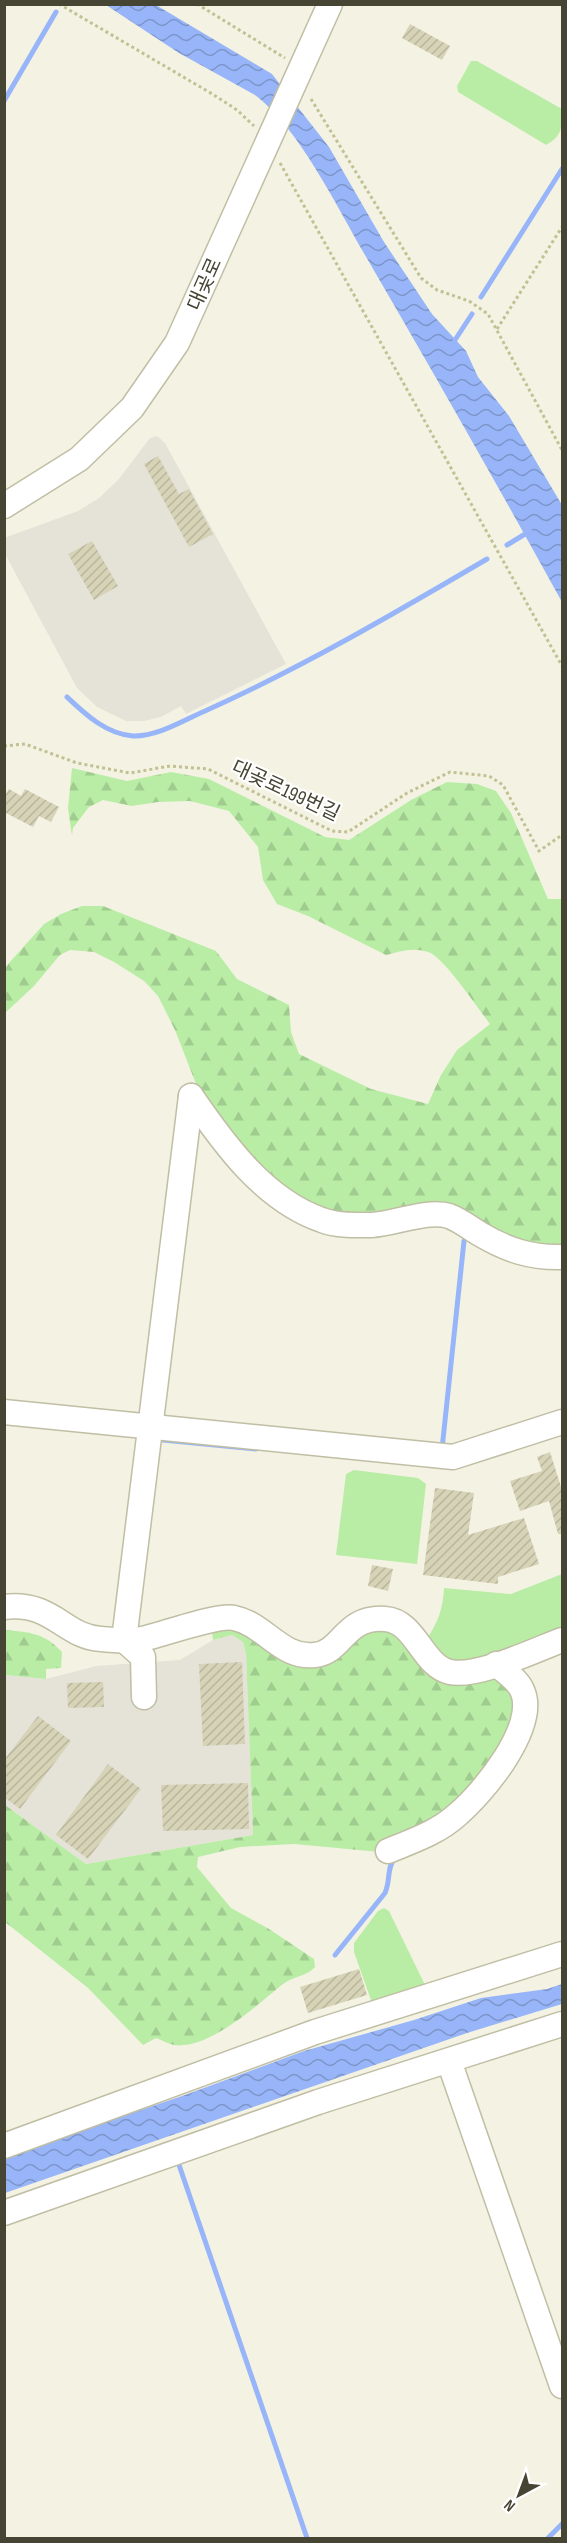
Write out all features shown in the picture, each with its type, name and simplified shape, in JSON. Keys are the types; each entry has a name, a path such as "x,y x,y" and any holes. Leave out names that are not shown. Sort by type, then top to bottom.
{"street":[{"name":"대곶로","path":"4,507 79,459 132,408 177,343 330,4"},
{"path":"124,1640 191,1096 235,1154 282,1199 303,1212 324,1221 374,1225 436,1215 448,1216 501,1247 520,1254 562,1257"},
{"path":"4,1412 453,1457 562,1422"},
{"path":"4,1607 20,1605 41,1610 83,1634 98,1639 139,1640 194,1624 233,1617 250,1625 282,1648 308,1656 321,1654 360,1622 387,1619 403,1628 430,1659 448,1672 476,1671 562,1640"},
{"path":"124,1640 143,1657 144,1697"},
{"path":"388,1851 428,1836 457,1816 484,1789 505,1759 519,1730 525,1706 522,1690 496,1664"},
{"path":"4,2146 315,2032 562,1954"},
{"path":"4,2213 318,2102 562,2024"},
{"path":"449,2061 562,2386"}],"path":[{"path":"59,4 237,110 267,143 562,666"},
{"path":"197,4 286,59 421,278 437,290 469,301 488,314 562,450"},
{"path":"496,329 562,227"},
{"name":"대곶로199번길","path":"4,746 25,744 78,763 130,773 170,766 208,769 332,831 348,832 407,793 450,772 489,776 503,785 538,851 562,835"}],"shaded area":[{"path":"157,436 165,443 286,664 186,714 181,706 161,717 144,721 126,721 97,707 77,688 5,554 4,538 78,511 99,498 118,480 150,438"},
{"path":"232,1635 243,1642 246,1654 253,1835 86,1864 5,1805 5,1675 46,1679 96,1666 180,1660 213,1640"}],"green space":[{"path":"471,61 477,61 562,109 562,126 558,135 546,145 458,92 457,86"},
{"path":"72,768 127,781 171,772 209,779 325,837 349,840 411,800 447,782 477,784 496,791 511,813 548,899 562,899 562,1250 514,1244 453,1209 339,1217 278,1188 217,1118 198,1089 175,1030 158,996 144,981 94,952 70,950 60,955 33,987 5,1013 5,969 44,924 82,906 103,906 216,951 237,979 289,1005 291,1032 299,1054 371,1089 428,1104 441,1075 457,1050 490,1024 451,973 428,952 412,950 386,955 308,916 277,904 263,880 258,847 229,811 190,801 132,806 103,800 89,807 73,828 72,836 68,808"},
{"path":"354,1470 418,1478 426,1484 417,1564 336,1555 346,1474"},
{"path":"562,1574 562,1636 450,1669 425,1641 439,1616 444,1588 511,1594"},
{"path":"233,1621 311,1661 371,1622 510,1683 519,1714 458,1815 380,1852 294,1844 240,1847 198,1857 197,1867 231,1908 269,1929 314,1959 315,1967 308,1973 287,1981 232,2024 202,2040 188,2045 174,2045 156,2038 143,2045 88,1988 5,1922 5,1805 86,1864 253,1835 246,1654 243,1642 232,1635 213,1640 211,1625"},
{"path":"5,1630 29,1633 49,1641 62,1652 61,1668 46,1669 46,1679 5,1675"},
{"path":"384,1908 389,1911 425,1985 372,2003 354,1952 354,1943 378,1911"}],"water":[{"path":"106,5 156,5 272,74 329,147 384,242 432,314 466,351 478,377 509,416 562,505 562,602 316,169 287,127 255,95 179,53"},
{"path":"562,1984 562,2004 467,2033 5,2193 5,2156 185,2095 304,2051 414,2020 481,1998 547,1989"}],"building":[{"path":"410,24 450,46 442,60 402,38"},
{"path":"158,456 179,494 189,489 213,534 189,547 144,464"},
{"path":"92,541 118,586 94,600 68,554"},
{"path":"9,789 21,796 25,789 59,807 51,822 39,816 33,827 4,812 4,797"},
{"path":"550,1452 562,1490 562,1534 558,1534 549,1501 520,1511 510,1481 542,1471 537,1457"},
{"path":"435,1488 474,1493 468,1535 524,1518 539,1564 498,1577 498,1584 423,1575"},
{"path":"372,1565 393,1569 388,1591 368,1586"},
{"path":"242,1662 245,1744 203,1746 199,1664"},
{"path":"103,1682 104,1707 68,1708 67,1683"},
{"path":"38,1716 71,1741 20,1809 4,1797 4,1760"},
{"path":"108,1764 141,1789 88,1859 56,1835"},
{"path":"248,1783 249,1829 163,1831 161,1785"},
{"path":"359,1969 367,1995 308,2013 300,1987"}],"waterway":[{"path":"4,101 56,12"},
{"path":"481,297 562,169"},
{"path":"455,340 472,314"},
{"path":"507,545 530,531"},
{"path":"67,697 89,716 114,731 133,736 161,731 313,658 487,559"},
{"path":"442,1449 464,1241"},
{"path":"163,1440 256,1449"},
{"path":"335,1955 385,1893 390,1866 395,1857"},
{"path":"178,2162 307,2538"},
{"path":"548,2538 562,2524"}]}
